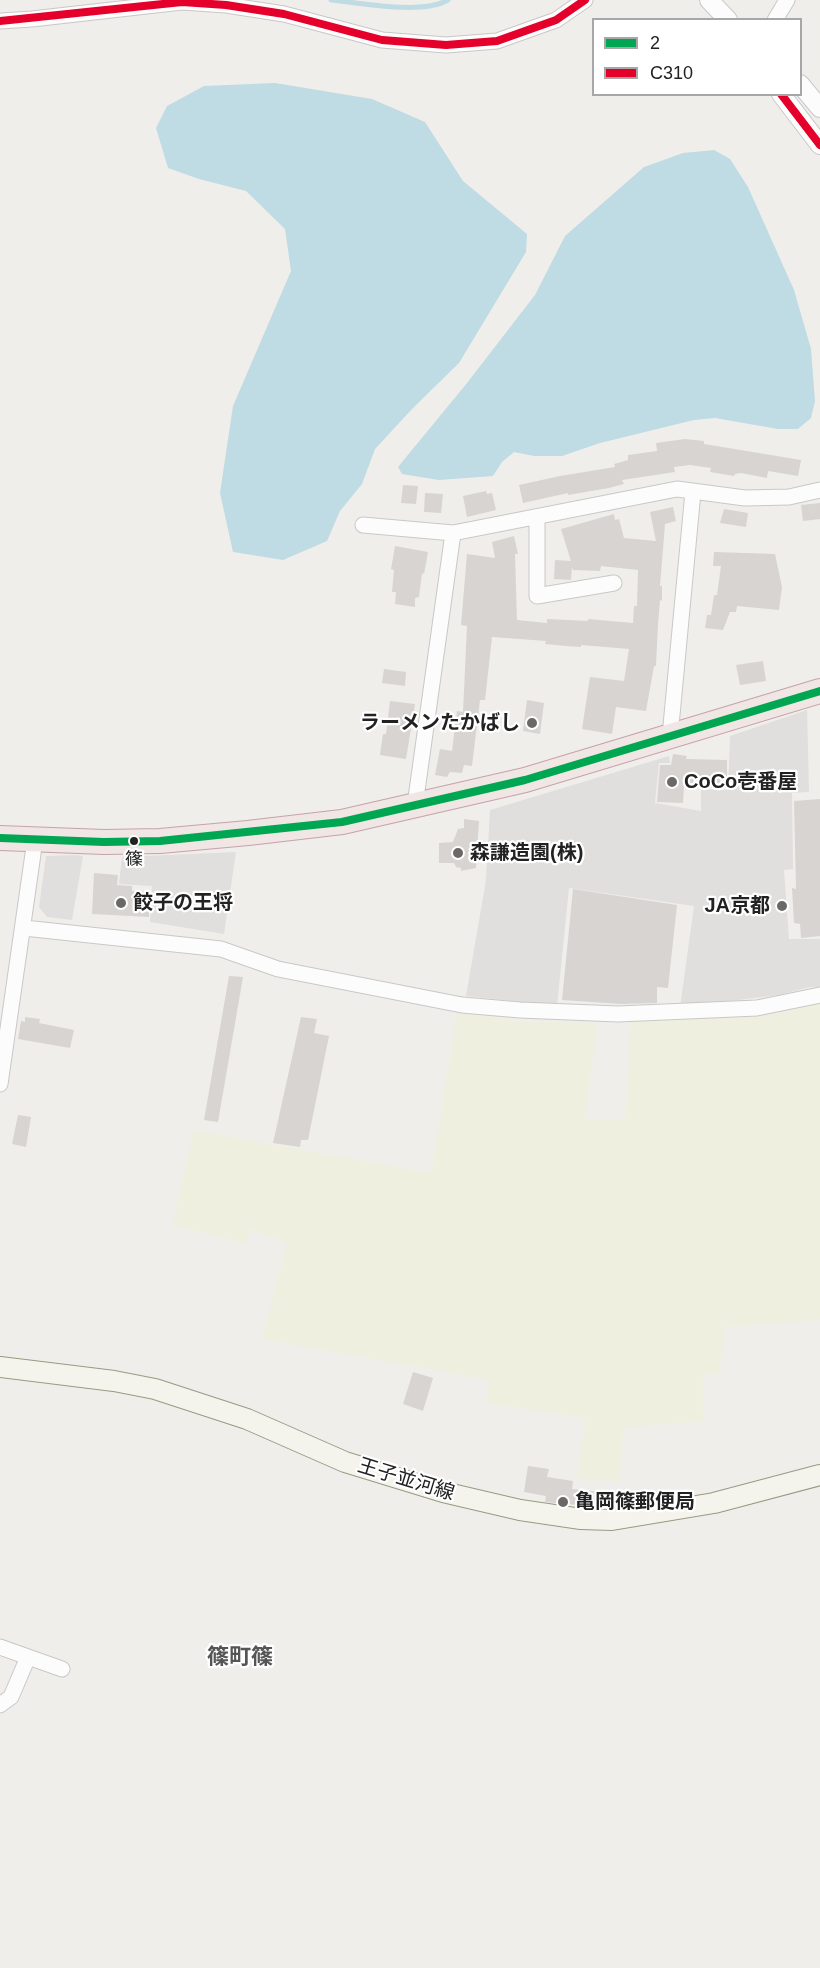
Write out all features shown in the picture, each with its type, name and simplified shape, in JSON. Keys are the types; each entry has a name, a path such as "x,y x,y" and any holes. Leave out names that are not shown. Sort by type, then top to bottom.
{"highway":[{"path":"0,838 160,841 342,822 525,780 820,691"}],"main road":[{"name":"王子並河線","path":"0,1367 114,1381 155,1389 247,1419 345,1462 443,1492 520,1510 581,1519 612,1520 714,1503 820,1475"}],"street":[{"path":"0,21 182,2 285,7 382,40 446,45 496,41 556,20 585,0"},
{"path":"709,0 726,18"},
{"path":"776,18 787,0"},
{"path":"802,85 820,108"},
{"path":"783,96 820,145"},
{"path":"363,525 453,532 677,489 745,498 789,497 820,490"},
{"path":"670,736 693,492"},
{"path":"537,517 537,596 614,583"},
{"path":"415,805 453,532"},
{"path":"0,1084 35,840"},
{"path":"24,928 221,949 278,969 462,1005 520,1010 618,1014 757,1008 820,995"},
{"path":"0,1647 62,1669"},
{"path":"0,1705 11,1697 28,1657"}],"green space":[{"path":"820,1001 820,1320 724,1327 720,1374 703,1374 703,1421 623,1428 620,1481 577,1480 586,1418 485,1403 489,1380 262,1339 287,1243 251,1229 246,1244 172,1225 194,1130 431,1173 457,1012 520,1021 598,1023 585,1118 625,1120 631,1019"}],"shaded area":[{"path":"807,710 809,792 792,793 793,869 784,870 789,939 820,939 820,987 810,987 779,995 680,1007 694,906 569,888 557,1006 466,996 486,880 490,810 669,756 670,763 659,763 655,803 701,811 701,789 728,790 730,736"},
{"path":"236,852 224,934 150,922 152,886 119,884 122,857"},
{"path":"46,856 83,856 72,920 47,917 39,907"}],"water":[{"path":"275,83 372,99 425,122 463,181 527,234 526,252 459,363 375,449 362,484 340,511 327,541 283,560 233,552 220,493 233,406 291,271 285,229 246,191 168,168 156,128 167,106 204,86"},
{"path":"714,150 730,159 748,187 794,290 811,349 815,401 811,418 798,429 778,429 715,418 694,420 600,443 562,456 534,456 514,452 502,462 493,476 439,480 402,474 398,467 535,295 565,236 644,167 683,153"}],"building":[{"path":"685,439 801,460 798,476 768,471 767,478 741,473 734,476 710,472 711,468 690,465 674,467 675,472 622,480 624,484 609,488 568,495 568,493 523,503 519,485 615,467 614,464 628,460 628,455 657,451 656,443"},
{"path":"403,485 418,486 416,504 401,503"},
{"path":"486,491 487,494 492,493 496,510 467,517 463,496"},
{"path":"425,493 443,494 441,513 424,512"},
{"path":"820,503 820,519 803,521 801,505"},
{"path":"673,507 676,521 665,524 660,586 662,586 662,601 660,600 656,666 654,666 646,711 616,707 612,734 582,729 590,677 624,681 629,649 566,646 545,644 546,641 492,637 485,700 480,700 472,766 464,765 462,773 450,772 447,777 435,775 440,749 452,751 457,711 463,712 467,626 461,625 467,554 495,558 492,542 514,536 518,554 515,554 517,620 547,623 547,619 588,621 588,619 633,623 634,606 637,606 638,570 601,566 600,571 573,570 572,567 571,580 554,579 555,560 571,561 561,529 614,514 615,520 619,519 624,538 656,541 650,512"},
{"path":"724,509 748,513 746,527 720,523"},
{"path":"395,546 428,552 419,597 415,598 415,607 395,604 396,592 392,592 394,570 391,569"},
{"path":"714,552 775,554 782,587 779,610 737,606 736,612 730,612 723,630 705,628 707,615 711,615 714,595 717,595 721,566 713,566"},
{"path":"763,661 766,681 740,685 736,665"},
{"path":"384,669 406,672 405,686 382,683"},
{"path":"527,700 544,703 540,734 523,731"},
{"path":"390,701 415,704 406,759 380,755 383,734 386,734"},
{"path":"673,754 687,756 686,759 727,760 727,788 684,787 683,803 657,802 660,765 671,765"},
{"path":"820,799 820,936 801,938 800,924 794,923 792,888 796,889 794,801"},
{"name":"森謙造園(株)","path":"464,819 479,821 476,868 461,871 461,868 456,867 454,863 439,863 439,843 453,842 458,829 464,828"},
{"name":"餃子の王将","path":"94,873 118,875 117,885 132,886 132,891 150,892 149,917 92,914"},
{"path":"573,889 677,905 668,988 657,987 657,1003 621,1004 562,1000"},
{"path":"229,976 243,977 218,1122 204,1120"},
{"path":"25,1017 40,1019 39,1023 74,1030 70,1048 18,1039 21,1021 25,1022"},
{"path":"301,1017 317,1019 314,1033 329,1036 308,1140 301,1140 300,1147 273,1143"},
{"path":"18,1115 31,1117 26,1147 12,1144"},
{"path":"413,1372 433,1378 423,1411 403,1404"},
{"path":"528,1466 549,1469 547,1477 573,1481 572,1489 612,1493 610,1508 545,1502 546,1496 524,1492"}],"waterway":[{"path":"331,0 408,7 423,7 448,0"}],"transit line":[{"name":"C310","path":"0,21 182,2 226,5 284,14 382,40 446,45 497,41 556,20 585,0"},
{"name":"C310","path":"783,96 820,145"},
{"name":"2","path":"0,838 104,842 160,841 342,822 525,780 820,691"}],"place":[{"name":"ラーメンたかばし","path":"532,723"},
{"name":"CoCo壱番屋","path":"672,782"},
{"name":"篠","path":"134,841"},
{"name":"森謙造園(株)","path":"458,853"},
{"name":"餃子の王将","path":"121,903"},
{"name":"JA京都","path":"782,906"},
{"name":"亀岡篠郵便局","path":"563,1502"}],"district":[{"name":"篠町篠","path":"240,1658"}]}
